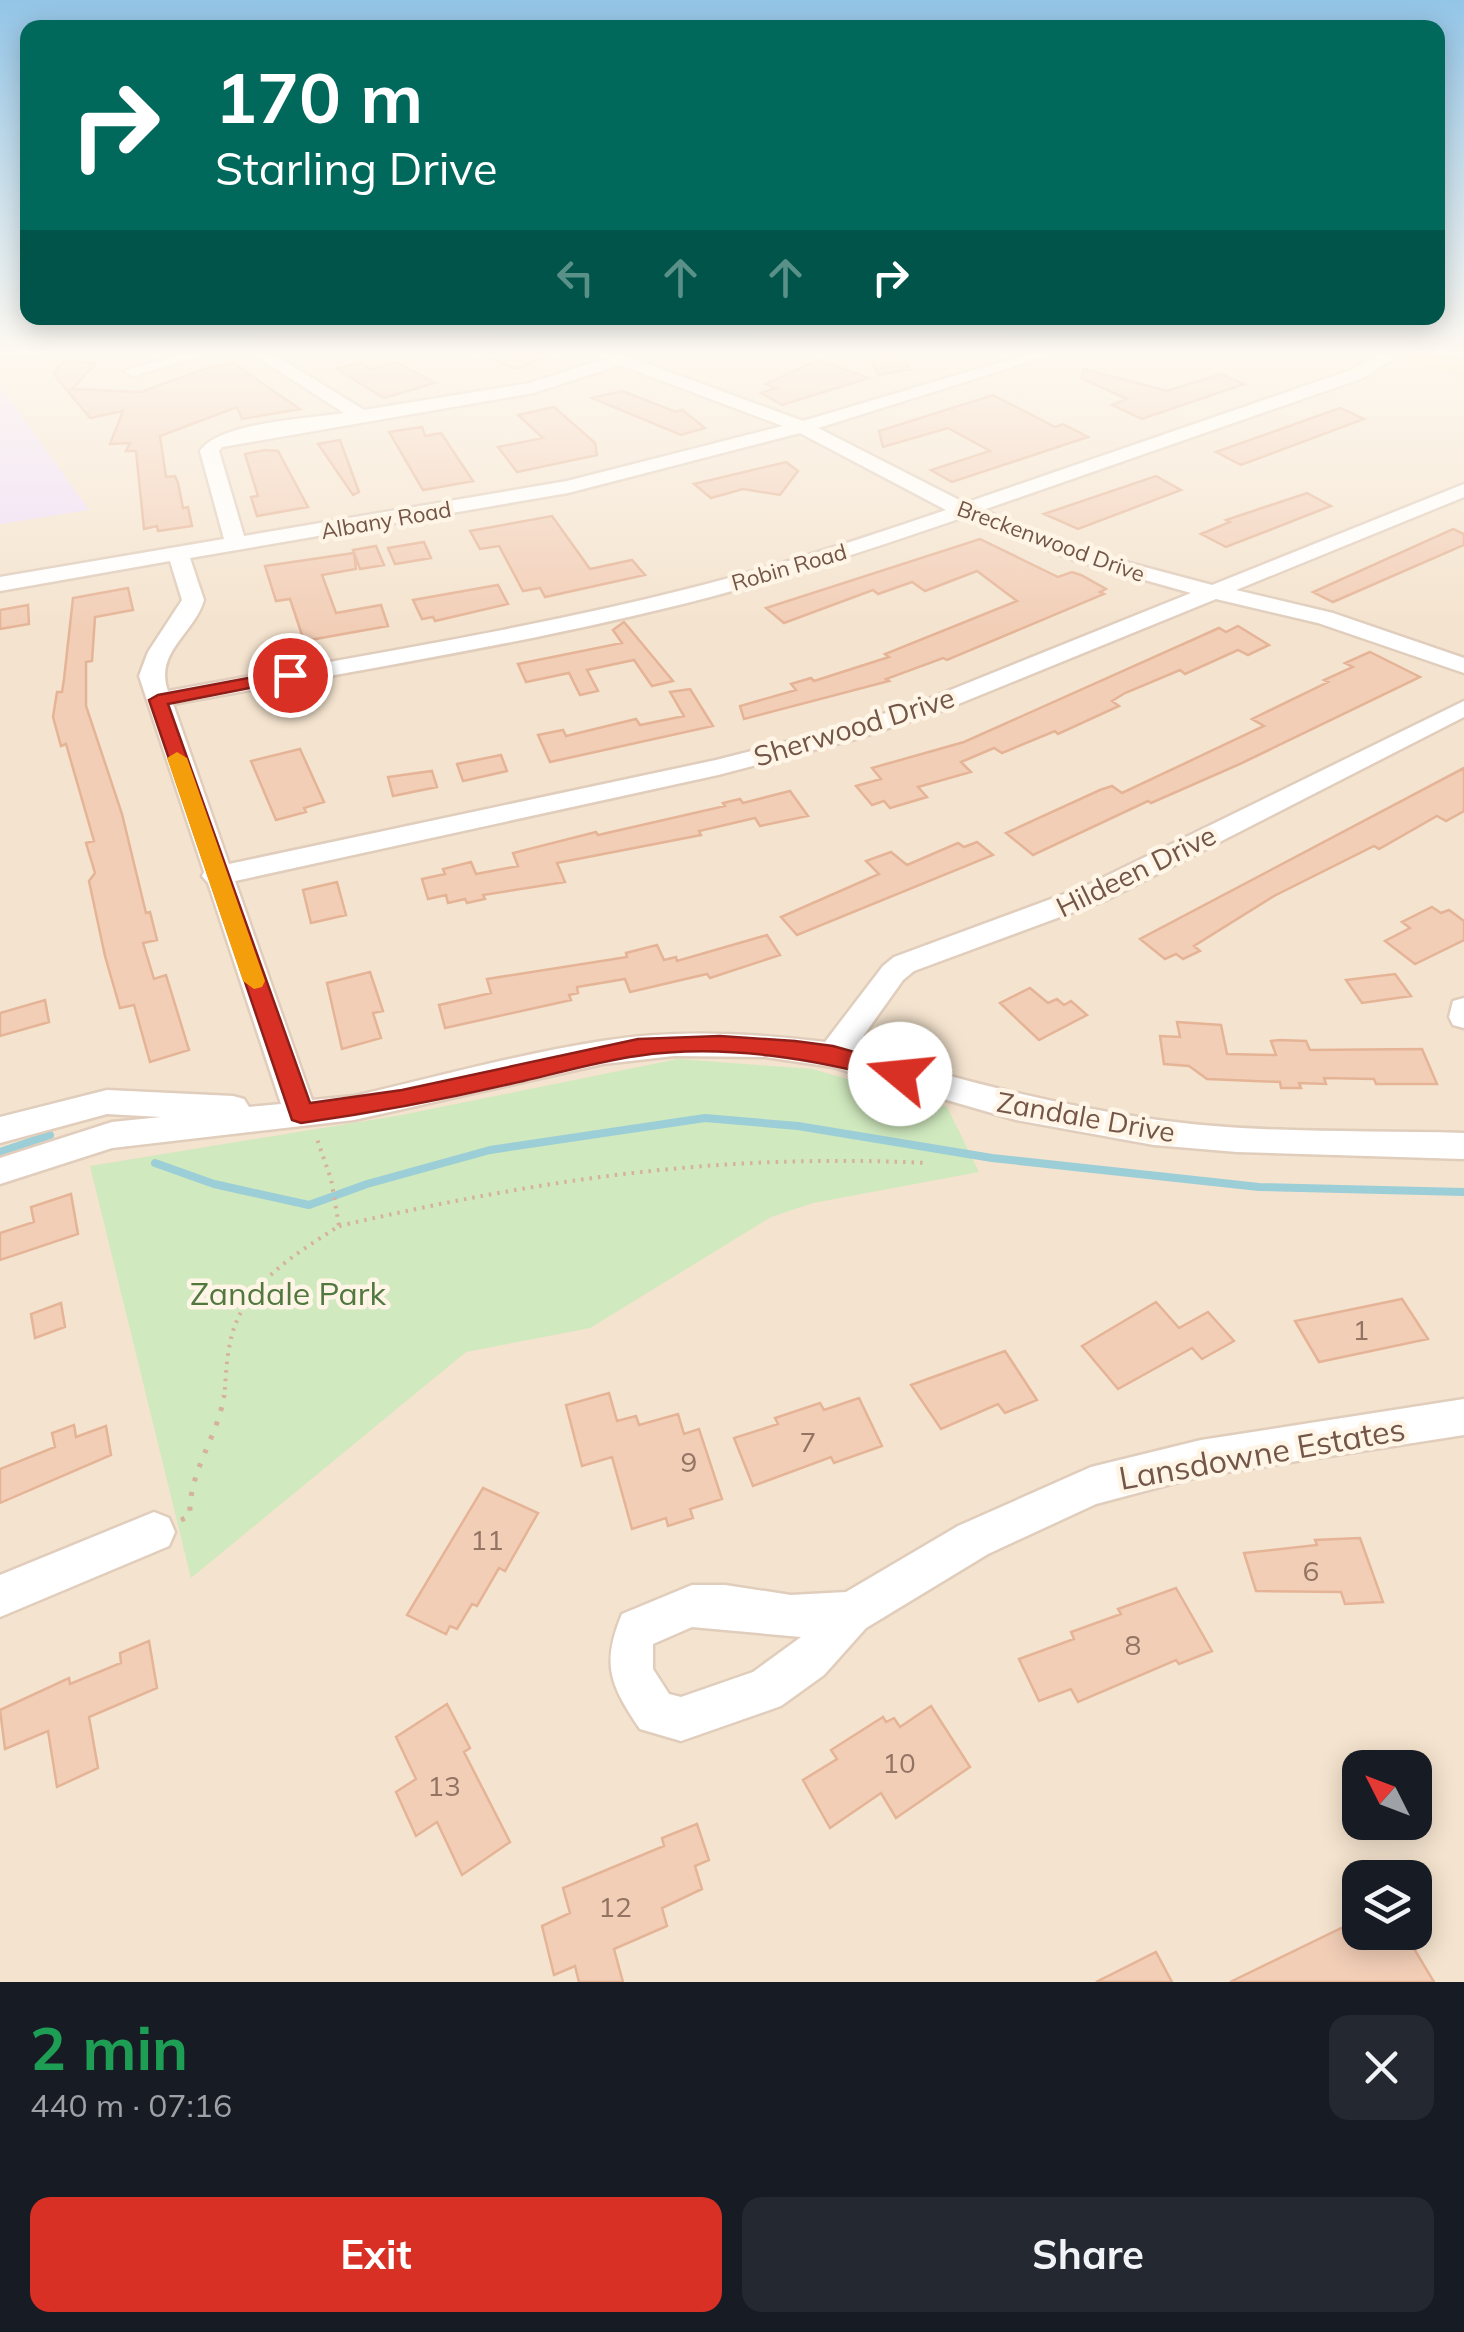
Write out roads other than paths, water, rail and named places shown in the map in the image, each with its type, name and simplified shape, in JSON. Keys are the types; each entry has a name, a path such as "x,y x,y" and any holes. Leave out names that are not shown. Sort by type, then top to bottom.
{"street":[{"path":"216,443 209,451 236,545"},
{"name":"Albany Road","path":"0,584 532,494 636,472 741,443"},
{"name":"Breckenwood Drive","path":"830,443 874,469 963,510 1105,564 1326,618 1464,666"},
{"name":"Robin Road","path":"158,700 636,608 791,568 1156,443"},
{"name":"Sherwood Drive","path":"216,876 718,767 850,733 937,704 1464,490"},
{"path":"178,554 192,603 188,614 162,642 150,676 216,876 308,1124"},
{"name":"Hildeen Drive","path":"833,1055 893,974 918,956 1067,906 1464,708"},
{"path":"1464,1010 1464,1018"},
{"name":"Zandale Drive","path":"0,1171 112,1135 308,1124 638,1047 720,1044 833,1055 1016,1108 1154,1132 1237,1139 1464,1146"},
{"name":"Zandale Drive","path":"0,1130 107,1102 308,1124"},
{"name":"Lansdowne Estates","path":"851,1614 973,1540 1091,1486 1201,1458 1464,1417"},
{"path":"0,1596 154,1532"}],"waterway":[{"path":"155,1163 214,1184 309,1205 367,1184 490,1150 705,1118 798,1126 992,1158 1259,1187 1464,1192"},
{"path":"0,1152 50,1135"}],"park label":[{"name":"Zandale Park","path":"288,1294"}]}
